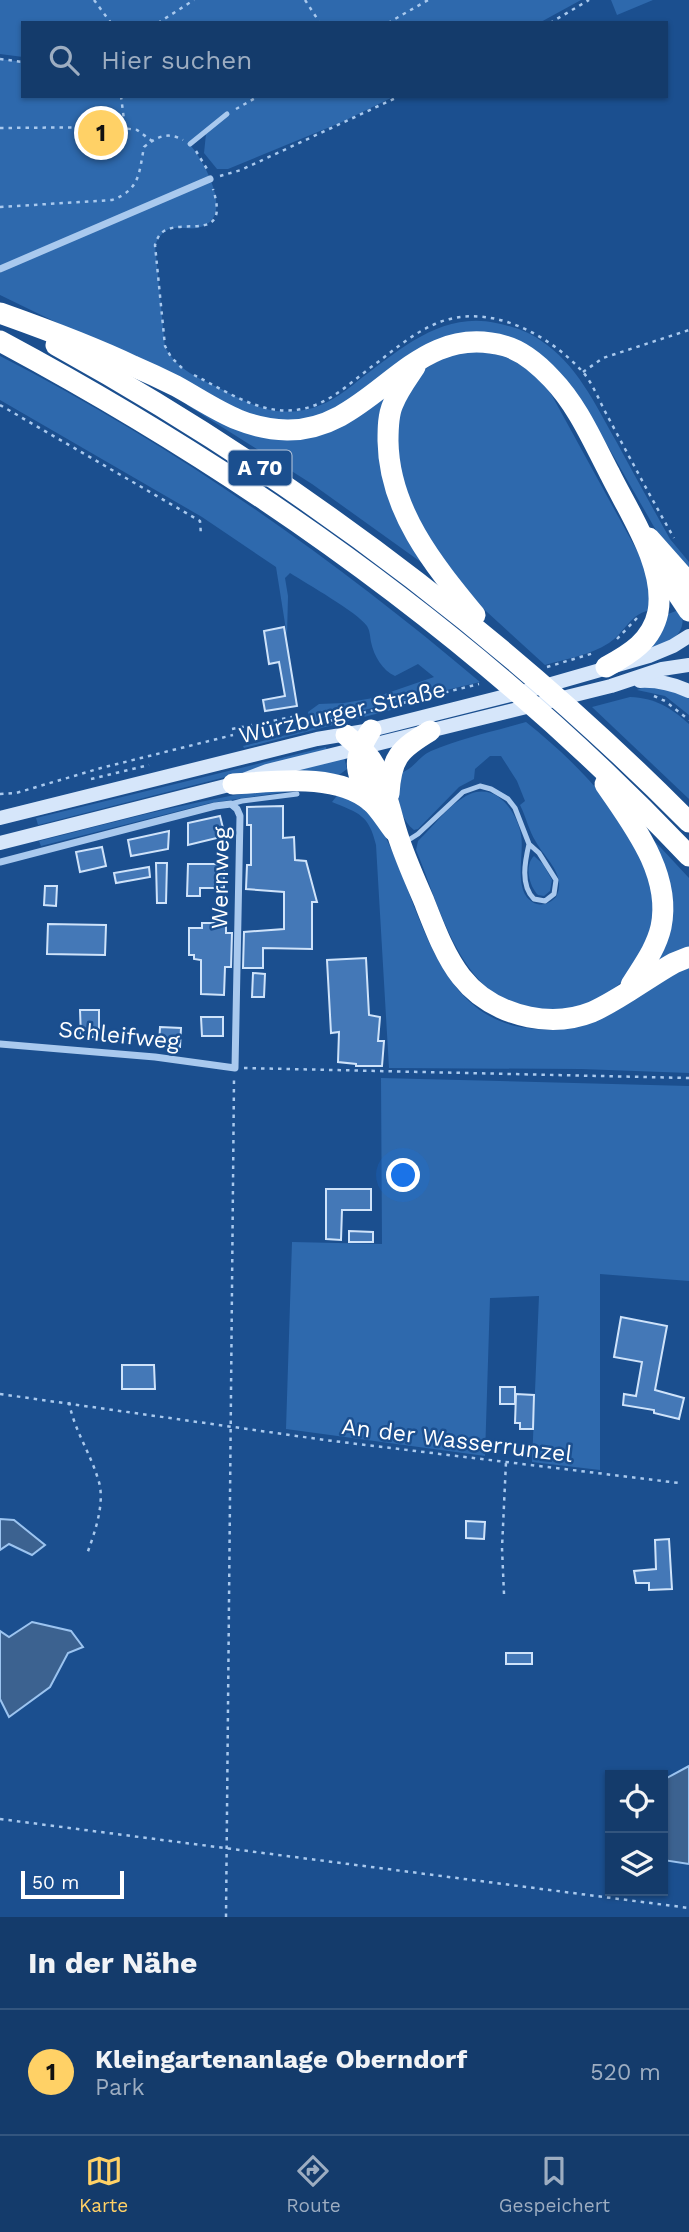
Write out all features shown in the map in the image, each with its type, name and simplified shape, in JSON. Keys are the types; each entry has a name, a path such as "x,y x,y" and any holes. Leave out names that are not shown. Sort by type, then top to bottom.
{"highway":[{"path":"0,313 76,340 176,387 216,411 260,428 288,430 318,427 349,413 383,384 419,360 436,350 458,343 486,341 509,347 531,360 553,380 577,413 633,517 649,554 659,598 654,627 641,645 609,676"},
{"name":"A 70","path":"0,313 142,394 267,473 367,542 503,649 598,733 689,822"},
{"name":"A 70","path":"0,341 192,451 311,530 444,630 583,750 689,856"},
{"path":"419,360 392,406 388,431 388,463 398,496 426,553 503,649"},
{"path":"633,517 689,583"},
{"path":"649,554 689,611"},
{"path":"379,798 394,761 408,744 430,731"},
{"path":"359,738 356,771 379,798 453,968 466,984 483,997 500,1008 520,1015 562,1019 590,1013 664,968 689,957"},
{"path":"583,750 642,840 657,876 662,906 661,927 651,953 626,993"},
{"path":"232,794 286,781 324,783 379,798"}],"main road":[{"name":"Würzburger Straße","path":"0,818 317,739 430,731 478,719 609,676 689,636"},
{"name":"Würzburger Straße","path":"0,843 232,794 267,771 359,738 466,706 609,676 689,665"},
{"path":"609,676 652,680 689,691"}],"street":[{"path":"4,267 210,179"},
{"name":"Wernweg","path":"0,862 215,806 232,794 240,816 234,1068"},
{"name":"Schleifweg","path":"0,1044 155,1057 234,1068"}],"lane":[{"path":"190,144 227,114"},
{"path":"399,840 418,834 463,792 480,786 491,789 508,799 523,825 529,844 539,853 556,880 554,894 544,901 534,899 527,888 525,861 529,844"},
{"path":"232,794 242,801 297,794"}],"path":[{"path":"94,0 110,21"},
{"path":"161,21 194,0"},
{"path":"305,0 319,21"},
{"path":"391,21 428,0"},
{"path":"553,21 589,0"},
{"path":"0,59 21,62"},
{"path":"121,98 125,128"},
{"path":"227,114 255,98"},
{"path":"396,98 242,170 210,179 218,203 209,224 199,228 167,229 160,233 155,245 165,346 176,364 251,404 268,410 301,410 333,397 405,341 437,323 460,317 514,323 543,337 583,373 679,546"},
{"path":"0,128 125,128 137,130 152,141 144,147 133,188 124,196 112,200 0,207"},
{"path":"583,373 603,358 689,330"},
{"path":"0,405 200,521 201,535"},
{"path":"653,696 666,701 689,720"},
{"path":"232,729 292,718"},
{"path":"0,794 16,793 101,768 233,736"},
{"path":"226,1917 234,1068 689,1078"},
{"name":"An der Wasserrunzel","path":"0,1394 679,1483"},
{"path":"69,1402 73,1422 100,1482 99,1520 87,1554"},
{"path":"504,1594 502,1548 506,1462"},
{"path":"0,1819 689,1908"}],"shaded area":[{"path":"0,0 581,0 543,21 21,21 21,57 0,54"},
{"path":"611,0 653,0 617,15"},
{"path":"0,59 21,62 21,98 391,98 342,122 228,169 217,169 204,153 206,134 190,145 202,161 212,184 216,208 214,217 207,224 166,230 155,245 165,347 176,362 190,373 242,400 272,410 293,411 319,406 333,399 406,346 439,328 476,321 502,324 524,331 565,361 584,386 670,539 689,562 689,575 669,553 602,436 513,339 488,333 457,334 434,343 319,422 263,423 0,295 0,273 10,267 0,266"},
{"path":"461,351 489,353 511,360 530,372 550,392 641,558 648,575 653,610 639,614 615,639 594,651 545,665 476,602 441,565 400,492 397,407 422,371"},
{"path":"0,356 127,426 249,505 367,591 480,682 310,723 308,712 319,704 373,698 434,677 418,664 395,676 390,673 376,657 368,628 362,620 290,573 285,578 288,596 287,636 276,567 202,517 0,400"},
{"path":"383,394 388,398 382,423 425,565 312,484 187,405 187,402 255,434"},
{"path":"681,609 683,619 679,633 667,642 644,652 663,616"},
{"path":"646,686 659,687 689,698 689,715 665,696 637,690"},
{"path":"630,697 662,704 689,724 689,799 592,707"},
{"path":"394,707 395,709 244,748 243,746"},
{"path":"526,722 581,772 613,810 639,852 652,893 650,930 636,964 625,979 590,1003 549,1012 499,996 473,973 444,922 416,850 418,841 456,803 470,794 489,793 504,802 519,826 524,892 537,904 548,903 556,897 559,889 557,875 531,833 520,805 525,801 517,781 501,756 490,756 475,769 474,779 459,787 418,829 414,830 404,819 398,796 400,773 409,769 427,753 466,738"},
{"path":"326,747 327,751 38,825 36,818"},
{"path":"344,757 347,769 335,778 284,772"},
{"path":"286,787 291,791 210,803 41,846 39,841 193,803"},
{"path":"339,793 364,809 380,827 441,965 473,1005 495,1019 520,1027 539,1029 566,1029 584,1025 601,1018 689,965 689,1073 581,1069 389,1068 376,845 370,827 362,816 332,802"},
{"path":"648,834 689,878 689,950 654,967 664,939"},
{"path":"534,856 543,864 552,880 550,891 544,896 538,895 530,881 528,870"},
{"path":"381,1078 689,1086 689,1281 600,1274 600,1470 532,1462 539,1296 490,1298 485,1456 286,1429 292,1242 382,1244"},
{"path":"0,1519 14,1520 45,1545 32,1555 9,1544 0,1550"},
{"path":"32,1622 71,1631 83,1647 68,1653 50,1687 9,1717 0,1699 0,1631 9,1637"},
{"path":"689,1766 689,1864 668,1861 668,1777"}],"building":[{"path":"284,627 297,706 265,711 263,700 285,696 279,662 269,664 264,631"},
{"path":"283,806 283,838 294,837 295,860 306,861 317,902 312,902 312,949 263,948 263,968 243,968 244,932 284,929 284,892 246,889 247,865 251,865 251,825 247,825 247,807"},
{"path":"220,816 225,836 188,845 188,823"},
{"path":"169,831 168,849 131,856 128,840"},
{"path":"102,847 106,866 80,872 76,852"},
{"path":"156,863 167,863 166,903 157,903"},
{"path":"188,864 224,864 224,888 200,888 200,896 187,896"},
{"path":"149,867 150,877 116,883 114,873"},
{"path":"45,886 57,886 56,906 44,905"},
{"path":"202,923 226,923 226,933 232,933 231,967 225,967 224,995 201,994 201,960 189,955 189,928 202,928"},
{"path":"48,924 106,925 105,955 47,954"},
{"path":"366,958 369,1015 380,1017 378,1041 384,1041 382,1066 356,1066 338,1062 339,1032 331,1033 327,960"},
{"path":"253,973 265,974 264,997 252,997"},
{"path":"80,1010 99,1010 99,1037 81,1037"},
{"path":"201,1017 223,1017 223,1036 202,1036"},
{"path":"160,1027 181,1028 180,1047 159,1045"},
{"path":"326,1189 371,1189 371,1210 342,1210 341,1240 326,1239"},
{"path":"349,1231 373,1232 373,1242 349,1242"},
{"path":"621,1317 667,1326 655,1390 684,1398 679,1419 654,1413 654,1410 623,1405 624,1394 636,1396 642,1362 614,1357"},
{"path":"122,1365 154,1365 155,1389 122,1389"},
{"path":"500,1387 515,1387 515,1404 500,1404"},
{"path":"516,1394 534,1395 533,1429 520,1429 520,1423 515,1423"},
{"path":"466,1521 485,1522 484,1539 466,1538"},
{"path":"669,1539 672,1589 649,1590 649,1583 636,1583 634,1571 656,1569 655,1540"},
{"path":"506,1653 532,1653 532,1664 506,1664"}],"place":[{"name":"Kleingartenanlage Oberndorf","path":"101,133"}]}
